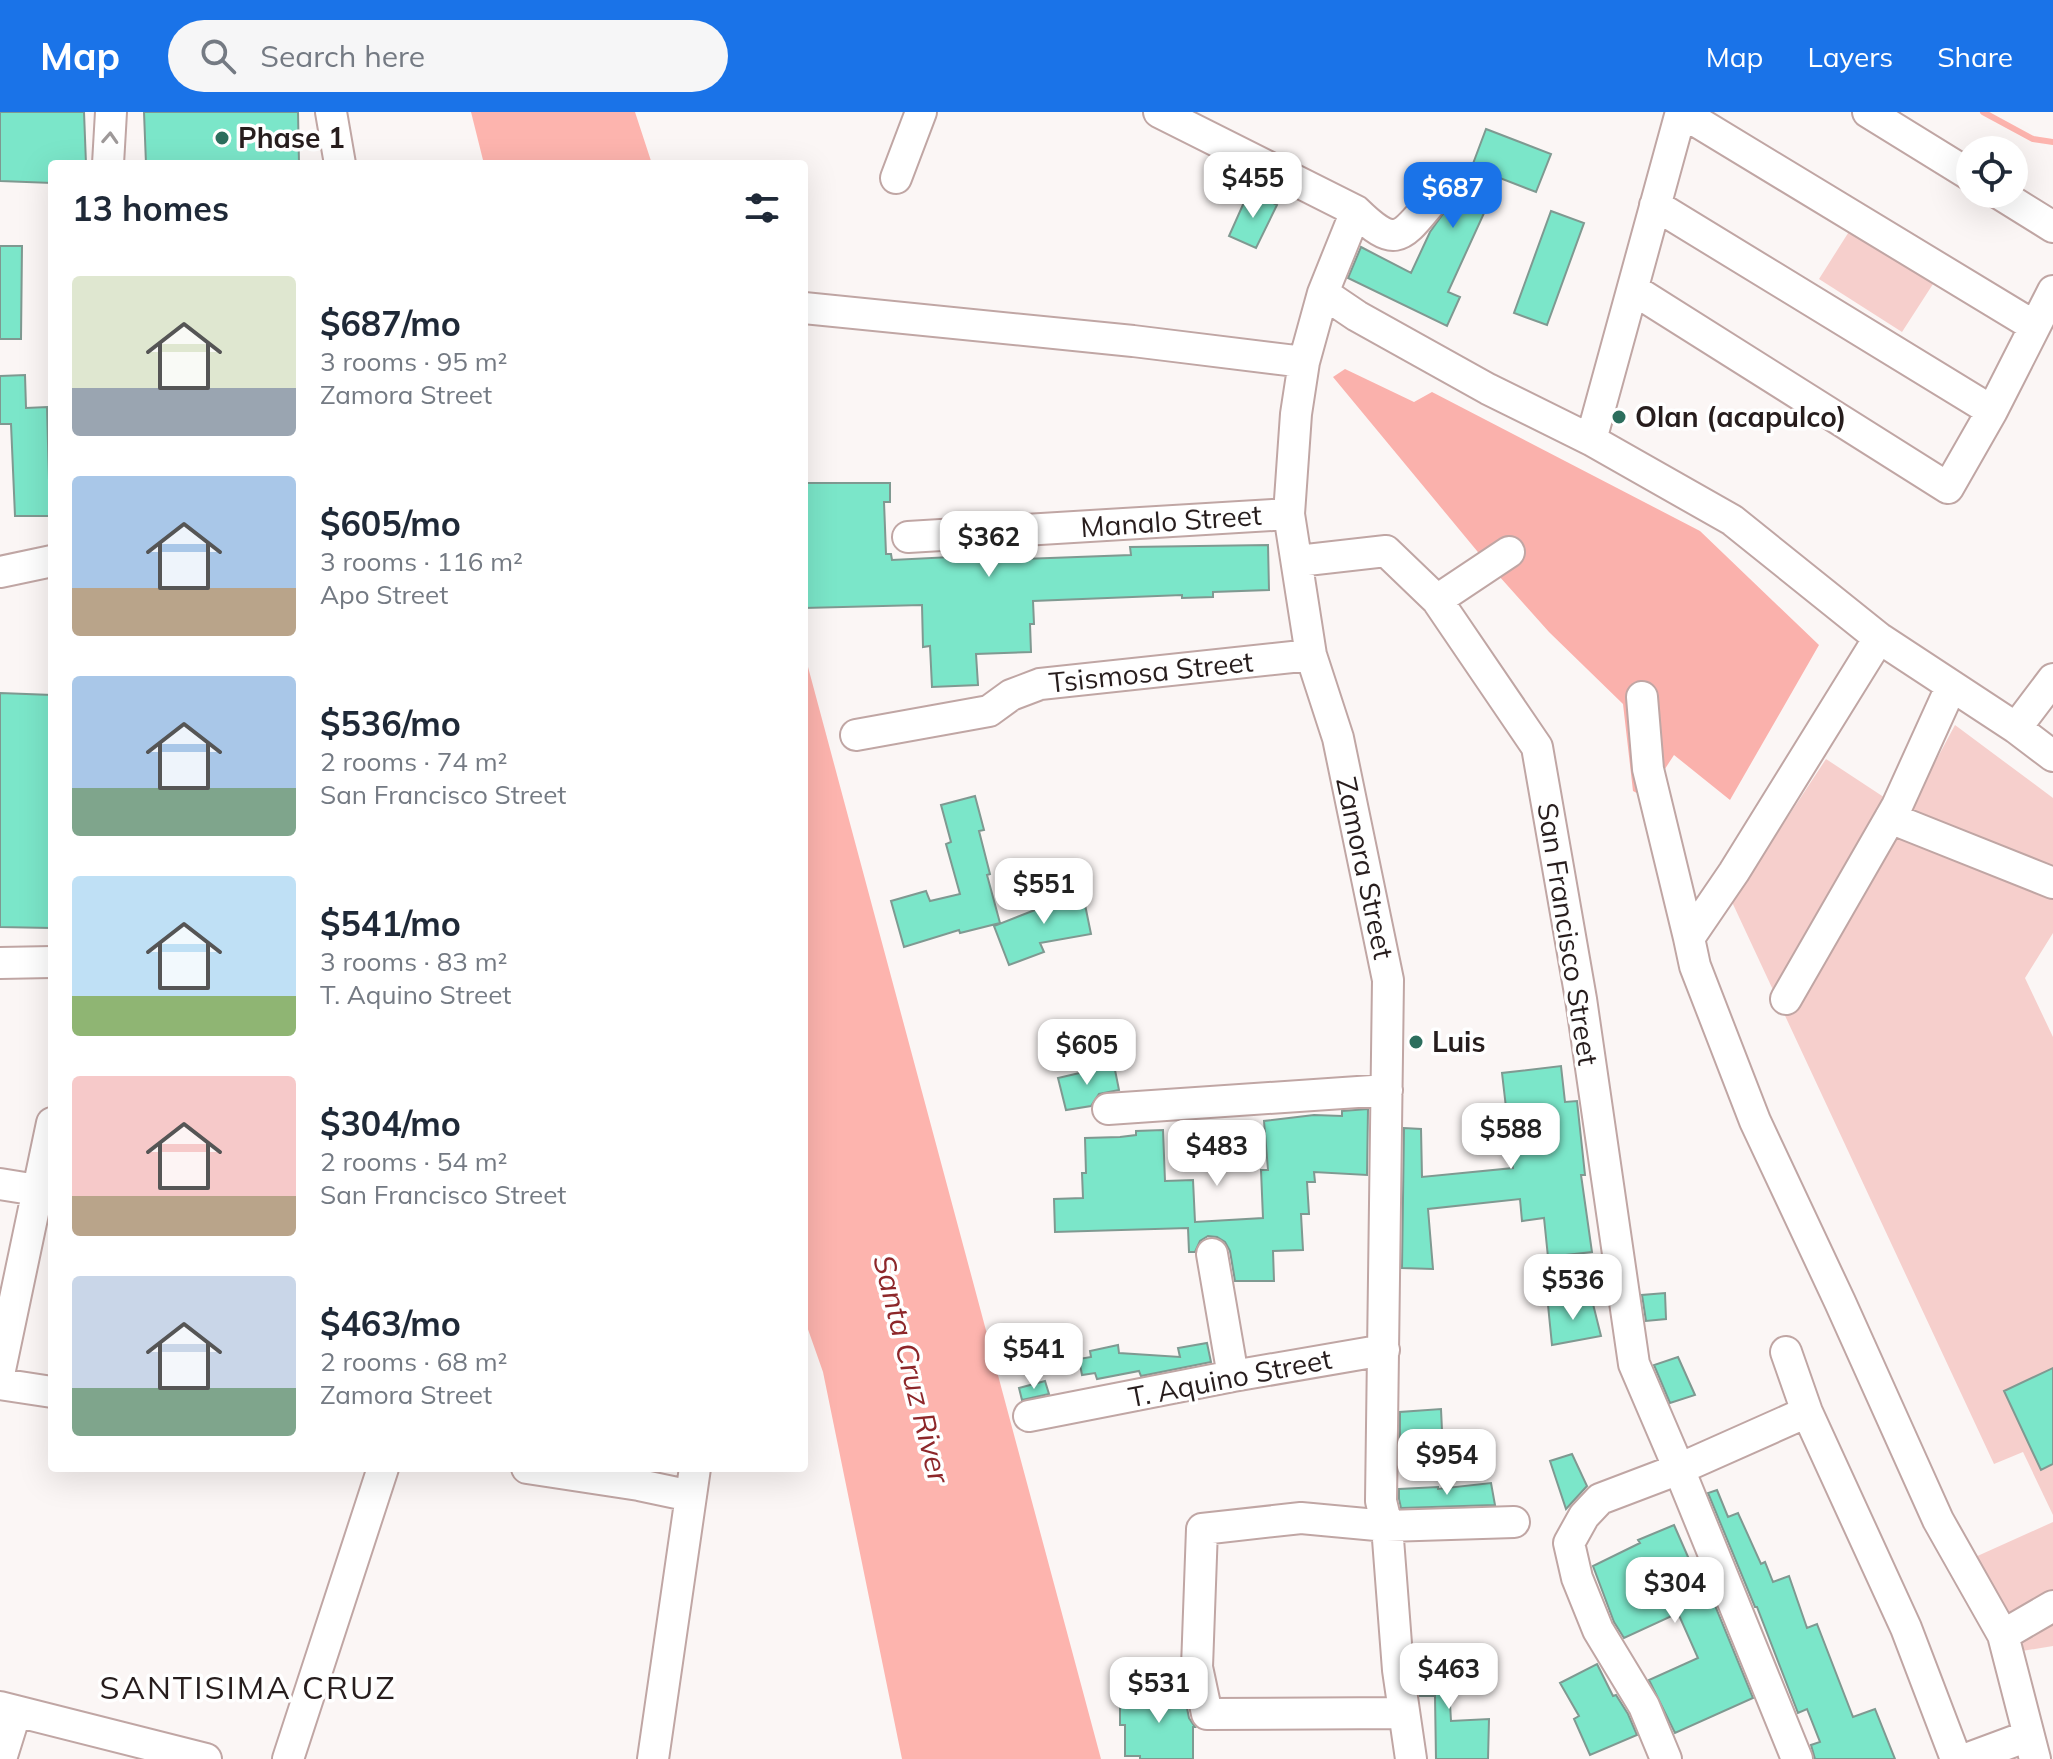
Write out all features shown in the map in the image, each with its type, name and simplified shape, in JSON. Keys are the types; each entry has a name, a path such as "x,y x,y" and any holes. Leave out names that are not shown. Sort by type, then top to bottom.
{"street":[{"path":"108,160 111,112"},
{"path":"331,112 339,160"},
{"path":"896,178 921,112"},
{"path":"1159,112 1356,211 1374,228 1393,236 1405,233 1433,200"},
{"path":"1591,440 1681,112 2034,326"},
{"path":"1868,112 1956,166"},
{"path":"1655,205 1992,411"},
{"path":"2022,208 2053,227"},
{"name":"Zamora Street","path":"1356,211 1323,293 1304,362 1296,414 1289,514 1311,655 1338,738 1388,980 1381,1501 1387,1526 1411,1759"},
{"path":"1634,290 1948,488 1992,411 2053,291"},
{"path":"1323,293 1357,316 1488,389 1591,440 1732,520 1879,638 2016,728 2053,756"},
{"path":"808,308 1133,341 1304,362"},
{"name":"Manalo Street","path":"908,537 1289,514"},
{"name":"San Francisco Street","path":"1298,561 1386,551 1437,600 1537,747 1581,999 1634,1364 1797,1759"},
{"path":"1437,600 1509,552"},
{"path":"0,572 48,562"},
{"path":"1689,938 1734,872 1879,638"},
{"name":"Tsismosa Street","path":"856,735 989,711 1011,695 1040,684 1311,655"},
{"path":"2016,728 2053,679"},
{"path":"1786,999 1890,818 1951,687"},
{"path":"1642,697 1648,769 1695,966 1755,1121 1938,1520 2003,1635 2032,1748 1966,1759"},
{"path":"1890,818 2053,883"},
{"path":"0,963 48,962"},
{"path":"1108,1109 1387,1090"},
{"path":"0,1370 9,1291 48,1141"},
{"path":"0,1184 37,1190"},
{"path":"1212,1254 1233,1376"},
{"name":"T. Aquino Street","path":"1029,1416 1384,1350"},
{"path":"1786,1352 1807,1412 1906,1628 1956,1759"},
{"path":"0,1384 48,1391"},
{"path":"1666,1759 1644,1706 1598,1630 1577,1578 1569,1543 1584,1516 1600,1499 1679,1469 1807,1412"},
{"path":"288,1759 382,1472"},
{"path":"553,1472 639,1485 693,1482 653,1759"},
{"path":"1404,1713 1207,1714 1197,1667 1202,1529 1301,1518 1387,1526 1514,1522"},
{"path":"2003,1635 2053,1606"},
{"path":"1,1759 8,1709 141,1751 206,1759"}],"shaded area":[{"path":"1850,230 1933,284 1902,332 1819,279"},
{"path":"1345,369 1414,402 1432,392 1700,531 1819,645 1730,800 1674,755 1646,798 1633,791 1623,704 1549,632 1482,557 1333,377"},
{"path":"1955,725 2053,798 2053,933 2025,978 2053,1037 2053,1515 2023,1452 1994,1464 1732,902 1826,759 1908,813"},
{"path":"2053,1522 2053,1646 2022,1651 1973,1558"}],"water":[{"path":"471,112 635,112 651,160 483,160"},
{"name":"Santa Cruz River","path":"808,667 1101,1759 902,1759 823,1372 808,1329"}],"building":[{"path":"0,112 84,112 86,160 48,160 48,183 0,181"},
{"name":"Phase 1","path":"144,112 298,112 299,160 146,160"},
{"path":"1486,129 1551,154 1536,192 1500,178 1448,292 1460,297 1447,326 1348,278 1361,247 1411,273 1430,232 1450,204 1448,191 1453,180 1465,185"},
{"path":"1249,191 1277,205 1256,248 1229,236"},
{"path":"1551,211 1584,223 1547,325 1514,313"},
{"path":"0,246 22,246 21,339 0,339"},
{"path":"25,375 26,408 47,407 48,516 15,516 11,424 0,424 0,376"},
{"path":"808,483 890,483 890,502 884,502 886,554 891,554 892,560 971,556 972,561 1131,555 1130,547 1268,545 1269,590 1213,592 1213,597 1182,598 1182,595 1033,601 1031,652 976,654 978,685 932,687 930,646 923,647 922,605 808,608"},
{"path":"0,693 48,695 48,928 0,927"},
{"path":"975,796 984,830 979,831 990,874 987,875 1000,923 960,933 959,930 904,947 891,901 926,891 930,901 960,894 946,844 951,842 941,805"},
{"path":"1082,890 1091,934 1040,943 1044,952 1009,965 994,926 1040,908 1039,898"},
{"path":"1114,1065 1119,1090 1099,1094 1091,1106 1066,1110 1058,1078"},
{"path":"1561,1066 1565,1102 1577,1101 1585,1175 1581,1175 1592,1252 1548,1257 1544,1218 1522,1221 1520,1199 1428,1209 1433,1269 1402,1268 1404,1128 1421,1129 1422,1177 1513,1168 1502,1073"},
{"path":"1368,1109 1367,1175 1314,1172 1315,1182 1307,1182 1309,1214 1301,1214 1303,1250 1273,1251 1274,1281 1235,1281 1230,1251 1225,1242 1208,1236 1200,1241 1195,1252 1189,1252 1188,1228 1055,1232 1054,1199 1083,1198 1085,1138 1120,1137 1136,1135 1136,1131 1163,1130 1165,1181 1193,1180 1195,1222 1263,1218 1261,1170 1268,1170 1264,1121 1314,1115 1342,1116 1342,1111"},
{"path":"1665,1293 1666,1319 1646,1321 1642,1295"},
{"path":"1592,1300 1601,1336 1552,1345 1548,1305"},
{"path":"1207,1343 1211,1362 1141,1376 1139,1371 1097,1379 1095,1373 1082,1375 1079,1359 1091,1357 1090,1351 1118,1345 1119,1353 1180,1357 1178,1348"},
{"path":"1678,1357 1695,1395 1670,1403 1654,1365"},
{"path":"2053,1368 2053,1464 2041,1470 2004,1391"},
{"path":"1045,1381 1049,1394 1022,1400 1019,1388"},
{"path":"1441,1409 1443,1452 1400,1454 1400,1412"},
{"path":"1572,1454 1587,1486 1566,1509 1550,1461"},
{"path":"1491,1483 1495,1505 1401,1508 1399,1489 1438,1489"},
{"path":"1717,1490 1728,1517 1738,1513 1761,1564 1765,1562 1773,1582 1789,1576 1807,1628 1817,1624 1853,1717 1875,1709 1895,1759 1815,1759 1811,1745 1820,1742 1807,1709 1798,1713 1708,1493"},
{"path":"1674,1525 1692,1566 1698,1564 1753,1698 1675,1733 1649,1680 1698,1658 1678,1613 1624,1638 1614,1622 1593,1566 1640,1543 1638,1540"},
{"path":"1414,1647 1447,1652 1451,1721 1489,1719 1488,1759 1436,1759 1435,1696 1420,1696"},
{"path":"1597,1664 1613,1696 1616,1695 1628,1714 1637,1735 1590,1755 1574,1719 1579,1716 1560,1683"},
{"path":"1166,1673 1180,1673 1189,1718 1195,1727 1193,1759 1125,1756 1125,1725 1120,1725 1120,1702 1166,1702"}],"waterway":[{"path":"1983,112 2033,139 2053,142"}],"place":[{"name":"Phase 1","path":"222,138"},
{"name":"Olan (acapulco)","path":"1619,417"},
{"name":"Luis","path":"1416,1042"}],"district":[{"name":"SANTISIMA CRUZ","path":"248,1688"}]}
